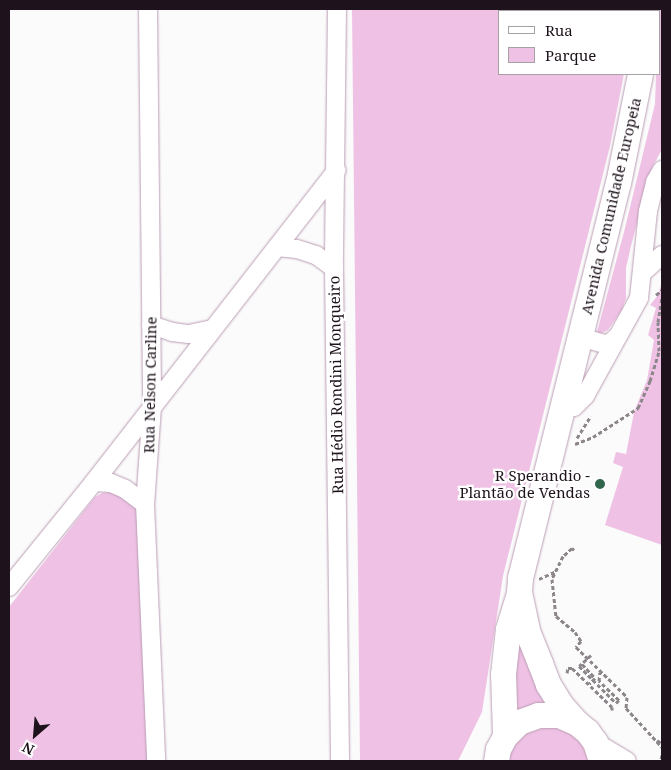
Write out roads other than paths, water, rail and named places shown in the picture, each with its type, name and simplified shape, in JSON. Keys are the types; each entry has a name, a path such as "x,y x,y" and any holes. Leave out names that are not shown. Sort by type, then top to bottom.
{"street":[{"name":"Rua Nelson Carline","path":"148,9 152,406 146,504 156,761"},
{"name":"Rua Hédio Rondini Monqueiro","path":"336,9 337,170 334,268 340,761"},
{"name":"Avenida Comunidade Europeia","path":"497,752 508,629 519,592 520,578 632,124 640,75"},
{"path":"11,581 94,482 337,170"},
{"path":"563,408 574,407 590,389 639,298 648,211 660,172"},
{"path":"648,211 662,198"},
{"path":"645,241 662,224"},
{"path":"277,247 297,249 316,255 334,268"},
{"path":"642,273 662,256"},
{"path":"151,325 172,332 189,334 212,329"},
{"path":"580,337 605,344 610,343 617,337"},
{"path":"94,482 111,483 125,489 146,504"},
{"name":"Avenida Comunidade Europeia","path":"519,592 528,634 548,684 561,705 598,752"},
{"path":"497,752 520,722 538,715 558,715 577,723"},
{"path":"598,752 627,761"}],"place":[{"name":"R Sperandio - Plantão de Vendas","path":"600,484"}]}
